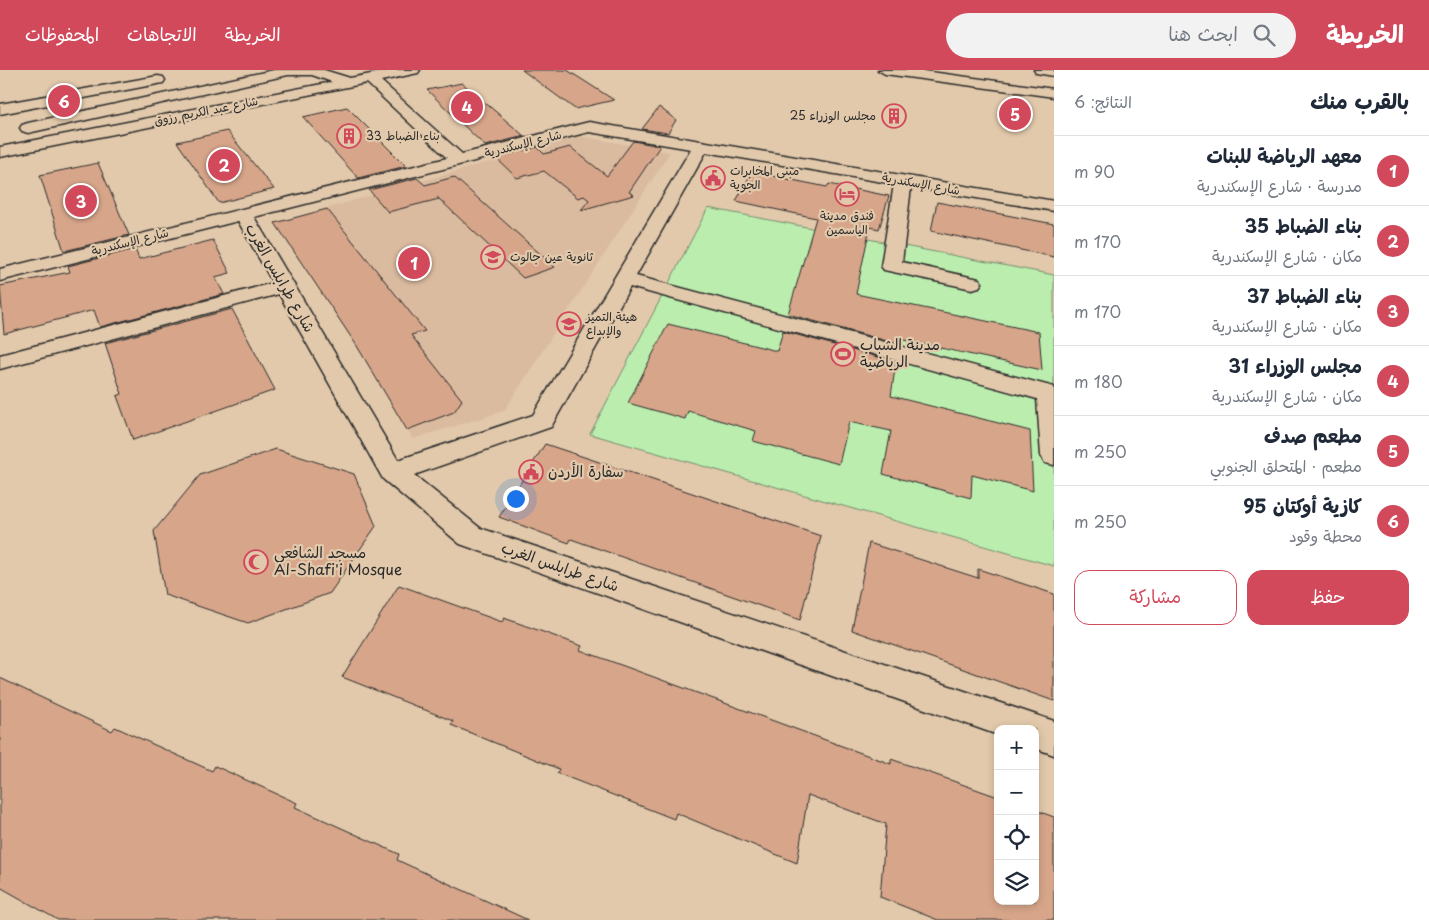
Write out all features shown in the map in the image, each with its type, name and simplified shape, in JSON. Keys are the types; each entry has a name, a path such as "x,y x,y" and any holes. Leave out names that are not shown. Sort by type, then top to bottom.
{"main road":[{"name":"شارع عبد الكريم رزوق","path":"0,152 413,70"},
{"path":"885,70 1054,93"},
{"path":"1041,70 1054,72"},
{"path":"13,131 288,71 313,71 348,83"},
{"path":"0,109 174,77"},
{"path":"370,78 458,160"},
{"name":"شارع الإسكندرية","path":"0,275 589,127 1054,206"},
{"path":"392,472 542,421 701,146"},
{"path":"903,180 891,266 972,283"},
{"name":"شارع طرابلس الغرب","path":"243,213 392,472 470,536 1016,725"},
{"path":"624,279 1049,394 1054,456"},
{"path":"0,362 285,286"},
{"path":"1039,732 1054,738"}],"shaded area":[{"path":"579,136 670,152 504,411 413,439 361,352 275,223"}],"green space":[{"name":"مدينة الشباب الرياضية","path":"708,208 1054,275 1054,566 590,434"}],"building":[{"path":"522,70 567,70 614,100 575,109"},
{"path":"462,83 524,136 485,146 427,90"},
{"name":"بناء الضباط 33","path":"347,107 406,166 358,178 303,117"},
{"path":"659,107 676,120 668,133 642,129"},
{"path":"227,131 274,189 219,203 177,142"},
{"path":"633,141 660,146 629,192 634,195 581,210 589,200 584,196 578,198 544,171 517,178 496,158 537,147 544,154 570,147 607,176"},
{"path":"98,163 129,235 64,251 40,175"},
{"path":"752,172 827,187 829,184 889,196 879,229 870,227 856,294 1039,332 1042,370 899,339 898,344 788,314 816,218 736,201"},
{"path":"454,177 555,267 523,278 437,197 439,199 388,212 369,190 417,178 425,185"},
{"path":"937,202 1054,224 1054,257 931,231"},
{"path":"327,209 425,331 411,335 462,400 454,412 407,430 357,346 275,223"},
{"path":"213,240 230,273 215,277 224,294 100,327 94,310 4,334 0,286 70,272 68,266 135,249 139,259"},
{"path":"232,309 275,390 133,440 117,396 122,394 105,343"},
{"path":"668,324 777,351 783,331 896,362 891,396 1030,431 1033,491 972,475 971,498 883,474 891,431 849,422 839,464 753,441 756,431 688,411 685,419 628,403"},
{"path":"545,444 821,536 800,620 571,539 569,543 499,517"},
{"name":"مسجد الشافعي Al-Shafi'i Mosque","path":"276,449 354,474 376,526 330,593 248,623 165,595 154,531 200,475"},
{"path":"869,543 978,578 978,569 1054,594 1054,701 852,630"},
{"path":"399,585 502,622 504,618 582,646 580,650 891,764 891,759 994,796 994,905 1039,905 1039,811 1054,817 1054,920 938,920 880,897 886,824 808,795 797,863 676,813 674,819 557,773 559,769 451,725 453,721 342,677"},
{"path":"0,678 112,731 115,727 212,771 215,766 297,803 295,807 399,854 397,860 528,920 58,920 0,887"}],"place":[{"name":"كازية أوكتان 95","path":"64,101"},
{"name":"مجلس الوزراء 31","path":"467,107"},
{"name":"مطعم صدف","path":"1015,114"},
{"name":"مجلس الوزراء 25","path":"894,116"},
{"name":"بناء الضباط 33","path":"349,136"},
{"name":"بناء الضباط 35","path":"224,165"},
{"name":"مبنى المخابرات الجوية","path":"713,178"},
{"name":"فندق مدينة الياسمين","path":"847,194"},
{"name":"بناء الضباط 37","path":"81,201"},
{"name":"ثانوية عين جالوت","path":"493,257"},
{"name":"معهد الرياضة للبنات","path":"414,263"},
{"name":"هيئة التميز والإبداع","path":"569,324"},
{"name":"مدينة الشباب الرياضية","path":"843,354"},
{"name":"سفارة الأردن","path":"531,472"},
{"name":"مسجد الشافعي Al-Shafi'i Mosque","path":"256,562"}]}
